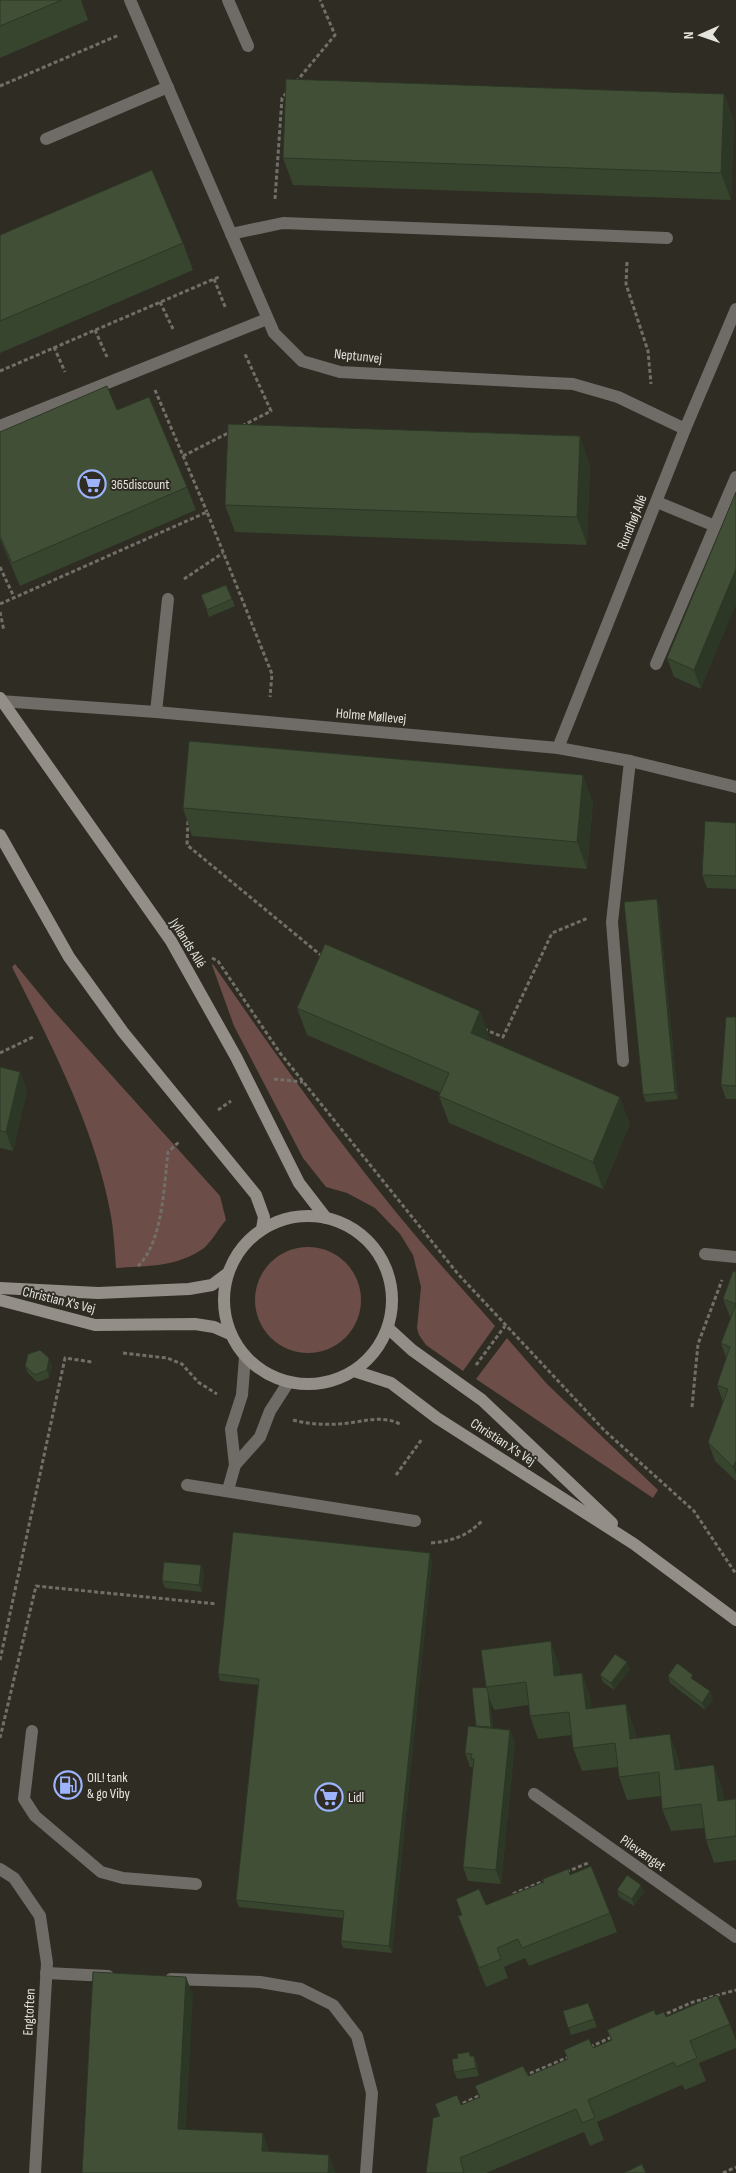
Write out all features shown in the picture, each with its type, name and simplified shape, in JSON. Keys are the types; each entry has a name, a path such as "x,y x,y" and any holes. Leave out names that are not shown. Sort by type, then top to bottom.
{"street":[{"name":"Neptunvej","path":"130,0 274,333 302,361 340,372 573,384 618,398 685,430"},
{"path":"228,0 248,46"},
{"path":"46,139 168,87"},
{"path":"231,234 283,223 667,238"},
{"name":"Rundhøj Allé","path":"558,748 685,430 736,309"},
{"path":"0,426 267,318"},
{"path":"656,664 736,477"},
{"path":"657,502 715,526"},
{"path":"156,712 168,599"},
{"name":"Holme Møllevej","path":"1,700 558,748 630,761 736,787"},
{"name":"Jyllands Allé","path":"1,700 170,940 200,990 299,1183 326,1218"},
{"path":"622,1061 612,922 630,761"},
{"path":"0,835 69,957 123,1032 256,1195 264,1217 262,1229"},
{"path":"304,1216 326,1218 344,1224 360,1234 373,1247 385,1265 391,1286 392,1307 388,1328 380,1345 368,1360 354,1372 333,1381 311,1385 288,1383 267,1374 245,1357 230,1334 224,1314 228,1273 236,1256 247,1241 262,1229 282,1220 304,1216"},
{"path":"705,1254 733,1257"},
{"name":"Christian X's Vej","path":"0,1288 113,1293 189,1289 212,1285 228,1273"},
{"name":"Christian X's Vej","path":"0,1300 95,1325 195,1324 214,1327 230,1334"},
{"name":"Christian X's Vej","path":"388,1328 412,1350 482,1400 634,1544"},
{"path":"228,1490 235,1465 232,1429 242,1395 245,1357"},
{"name":"Christian X's Vej","path":"354,1372 391,1383 437,1418 634,1544 736,1620"},
{"path":"235,1465 260,1437 269,1414 288,1383"},
{"path":"187,1485 415,1521"},
{"path":"32,1732 24,1800 35,1816 101,1872 123,1878 196,1884"},
{"name":"Pilevænget","path":"534,1794 736,1937"},
{"name":"Engtoften","path":"0,1869 14,1878 40,1916 46,1973 35,2173"},
{"path":"46,1973 124,1977"},
{"path":"163,1978 276,1985 301,1989 333,2005 357,2036 372,2093 366,2173"}],"path":[{"path":"274,225 282,98 335,35 320,0"},
{"path":"0,86 141,26"},
{"path":"627,237 626,284 648,351 654,415"},
{"path":"0,371 244,266"},
{"path":"184,456 272,411 234,331 214,278"},
{"path":"145,368 207,512"},
{"path":"168,599 184,580 223,554"},
{"path":"0,567 14,597"},
{"path":"0,612 4,631"},
{"path":"188,815 187,845 324,958"},
{"path":"476,1025 503,1037 552,933 614,907"},
{"path":"210,958 218,961 280,1053 412,1220 505,1326 605,1431 694,1511 736,1574"},
{"path":"0,1053 33,1036"},
{"path":"113,1293 113,1276 140,1265 151,1248 158,1224 168,1152 198,1124 251,1088 278,1078 303,1082"},
{"path":"692,1407 698,1344 733,1257"},
{"path":"111,1325 109,1351 167,1358 182,1364 198,1382 239,1405"},
{"path":"461,1385 505,1326"},
{"path":"0,1660 64,1358 92,1362"},
{"path":"269,1414 308,1424 340,1424 368,1419 393,1420 408,1429"},
{"path":"396,1475 437,1418"},
{"path":"416,1433 423,1437"},
{"path":"415,1521 415,1542 430,1543 452,1541 470,1533 483,1520"},
{"path":"0,1738 36,1586 217,1604"},
{"path":"562,1874 615,1852"},
{"path":"510,1896 553,1878"},
{"path":"656,2018 692,2002 736,1990"},
{"path":"584,2050 620,2034"},
{"path":"520,2078 575,2054"},
{"path":"448,2110 484,2094"},
{"path":"723,2173 736,2167"}],"shaded area":[{"path":"15,964 52,1009 220,1196 226,1220 204,1248 184,1259 173,1262 150,1266 116,1268 112,1222 96,1156 85,1123 58,1059 12,967"},
{"path":"213,964 336,1136 415,1235 495,1326 463,1371 426,1345 419,1335 417,1328 421,1287 413,1255 400,1234 375,1208 347,1193 326,1187 303,1158 234,1026"},
{"path":"308,1247 328,1251 346,1262 357,1280 361,1300 357,1320 346,1338 328,1349 308,1353 288,1349 270,1338 259,1320 255,1300 259,1280 270,1262 288,1251"},
{"path":"507,1338 547,1384 658,1490 653,1498 476,1379"}],"building":[{"path":"0,0 62,0 0,26"},
{"path":"286,79 724,94 721,173 283,158"},
{"path":"152,170 183,243 0,321 0,235"},
{"name":"365discount","path":"107,386 117,410 149,397 187,487 12,563 0,536 0,432"},
{"path":"228,424 580,436 577,517 225,505"},
{"path":"736,492 736,569 694,670 667,658"},
{"path":"226,585 232,599 207,610 201,595"},
{"path":"189,741 583,775 577,842 183,808"},
{"path":"705,821 736,823 736,876 702,875"},
{"path":"657,899 675,1092 643,1095 624,902"},
{"path":"325,944 480,1011 471,1033 620,1097 593,1162 439,1096 449,1073 297,1008"},
{"path":"726,1017 736,1017 736,1086 721,1085"},
{"path":"0,1067 20,1072 6,1132 0,1131"},
{"path":"733,1271 736,1272 736,1304 723,1299"},
{"path":"736,1304 736,1461 733,1467 708,1442 728,1389 717,1385 730,1347 721,1343"},
{"path":"40,1350 49,1358 47,1370 35,1375 25,1366 28,1354"},
{"name":"Lidl","path":"233,1532 430,1553 389,1946 341,1941 344,1911 236,1900 259,1679 218,1674"},
{"path":"164,1562 201,1565 199,1585 162,1581"},
{"path":"551,1641 554,1676 582,1673 586,1709 626,1704 630,1739 670,1734 675,1770 714,1765 718,1801 736,1799 736,1836 706,1840 701,1804 662,1809 659,1772 619,1777 615,1743 573,1748 569,1712 530,1716 526,1682 486,1687 481,1650"},
{"path":"615,1654 627,1662 611,1683 600,1675"},
{"path":"677,1663 693,1675 691,1678 710,1691 702,1703 668,1676"},
{"path":"486,1687 491,1727 476,1726 472,1688"},
{"path":"468,1726 510,1730 496,1870 463,1867 474,1759 471,1759 472,1754 465,1753"},
{"path":"591,1866 610,1913 522,1948 518,1939 497,1948 501,1959 479,1968 458,1916 462,1915 456,1899 479,1889 486,1905 544,1882 543,1879 568,1869 570,1875"},
{"path":"627,1875 641,1885 632,1899 617,1890"},
{"path":"93,1972 186,1977 178,2129 263,2133 262,2151 329,2155 328,2173 82,2173"},
{"path":"717,1995 730,2024 690,2041 697,2058 676,2067 674,2062 588,2100 595,2118 582,2123 576,2109 460,2158 464,2173 426,2173 433,2118 440,2116 435,2104 457,2095 461,2105 480,2097 475,2086 523,2066 528,2076 568,2059 564,2050 589,2039 593,2048 612,2040 607,2030 654,2010 656,2015 664,2012 666,2017"},
{"path":"588,2003 594,2019 568,2028 563,2011"},
{"path":"469,2052 470,2056 474,2056 476,2068 454,2072 452,2059 458,2058 457,2054"},
{"path":"642,2164 646,2173 624,2173"}],"place":[{"name":"365discount","path":"92,484"},
{"name":"OIL! tank & go Viby","path":"68,1785"},
{"name":"Lidl","path":"329,1797"}]}
